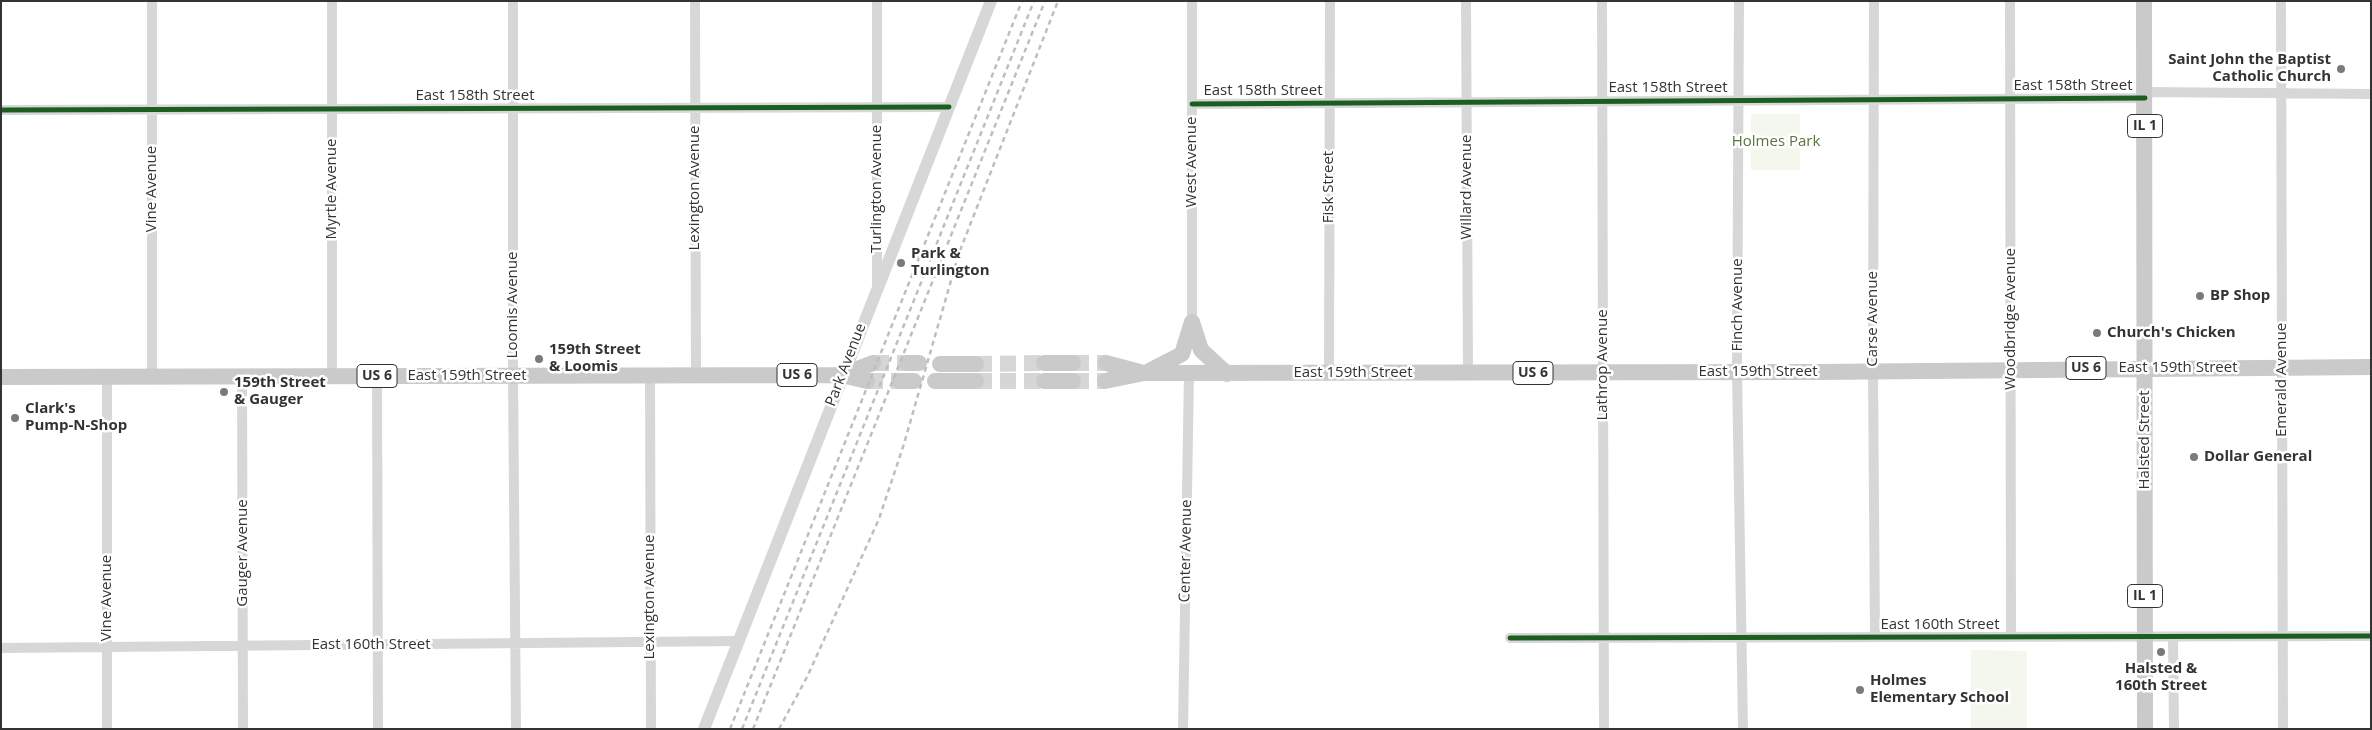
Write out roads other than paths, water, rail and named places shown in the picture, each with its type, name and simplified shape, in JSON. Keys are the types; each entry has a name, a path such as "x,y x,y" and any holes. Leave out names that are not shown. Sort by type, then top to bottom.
{"main road":[{"name":"Halsted Street","path":"2144,1 2145,729"},
{"path":"1144,373 1182,354 1192,322"},
{"path":"1192,322 1201,350 1227,374"},
{"name":"East 159th Street","path":"842,375 873,363"},
{"path":"1044,363 1073,363"},
{"name":"East 159th Street","path":"1106,363 1144,373"},
{"path":"940,364 976,364"},
{"name":"East 159th Street","path":"1105,381 1144,373 1738,372 2145,367 2371,367"},
{"name":"East 159th Street","path":"1,377 842,375 867,381"},
{"path":"934,381 976,381"},
{"path":"1044,381 1073,381"}],"street":[{"name":"Vine Avenue","path":"152,1 152,377"},
{"name":"Myrtle Avenue","path":"332,1 332,377"},
{"name":"Loomis Avenue","path":"513,1 513,376 516,729"},
{"name":"Lexington Avenue","path":"695,1 696,376"},
{"name":"Turlington Avenue","path":"877,1 877,286"},
{"name":"Park Avenue","path":"704,729 740,642 842,375 991,1"},
{"name":"West Avenue","path":"1192,1 1192,322"},
{"name":"Fisk Street","path":"1329,374 1330,1"},
{"name":"Willard Avenue","path":"1466,1 1468,373"},
{"name":"Lathrop Avenue","path":"1602,1 1604,729"},
{"name":"Finch Avenue","path":"1738,1 1738,372 1743,729"},
{"name":"Carse Avenue","path":"1874,1 1873,371 1875,637"},
{"name":"Woodbridge Avenue","path":"2010,1 2010,637"},
{"name":"Emerald Avenue","path":"2281,1 2282,729"},
{"name":"East 158th Street","path":"1192,104 2010,98 2282,93 2371,94"},
{"name":"East 158th Street","path":"1,110 949,107"},
{"name":"Center Avenue","path":"1183,729 1189,374"},
{"path":"377,376 378,729"},
{"name":"Lexington Avenue","path":"650,376 650,729"},
{"name":"Vine Avenue","path":"107,377 107,729"},
{"name":"Gauger Avenue","path":"242,377 243,729"},
{"name":"East 160th Street","path":"1510,638 2371,636"},
{"path":"2173,637 2174,729"},
{"name":"East 160th Street","path":"1,648 740,642"}],"tunnel":[{"path":"873,363 907,363"},
{"path":"976,364 1044,363"},
{"path":"1073,363 1106,363"},
{"path":"867,381 899,381"},
{"path":"976,381 1044,381"},
{"path":"1073,381 1105,381"}],"railway":[{"path":"730,729 1022,1"},
{"path":"742,729 1034,1"},
{"path":"753,729 1045,1"},
{"path":"779,729 807,677 879,519 903,447 959,253 1058,1"}],"place":[{"name":"Saint John the Baptist Catholic Church","path":"2341,69"},
{"name":"Park & Turlington","path":"901,263"},
{"name":"BP Shop","path":"2200,296"},
{"name":"Church's Chicken","path":"2097,333"},
{"name":"159th Street & Loomis","path":"539,359"},
{"name":"159th Street & Gauger","path":"224,392"},
{"name":"Clark's Pump-N-Shop","path":"15,418"},
{"name":"Dollar General","path":"2194,457"},
{"name":"Halsted & 160th Street","path":"2161,652"},
{"name":"Holmes Elementary School","path":"1860,690"}],"park label":[{"name":"Holmes Park","path":"1776,142"}]}
